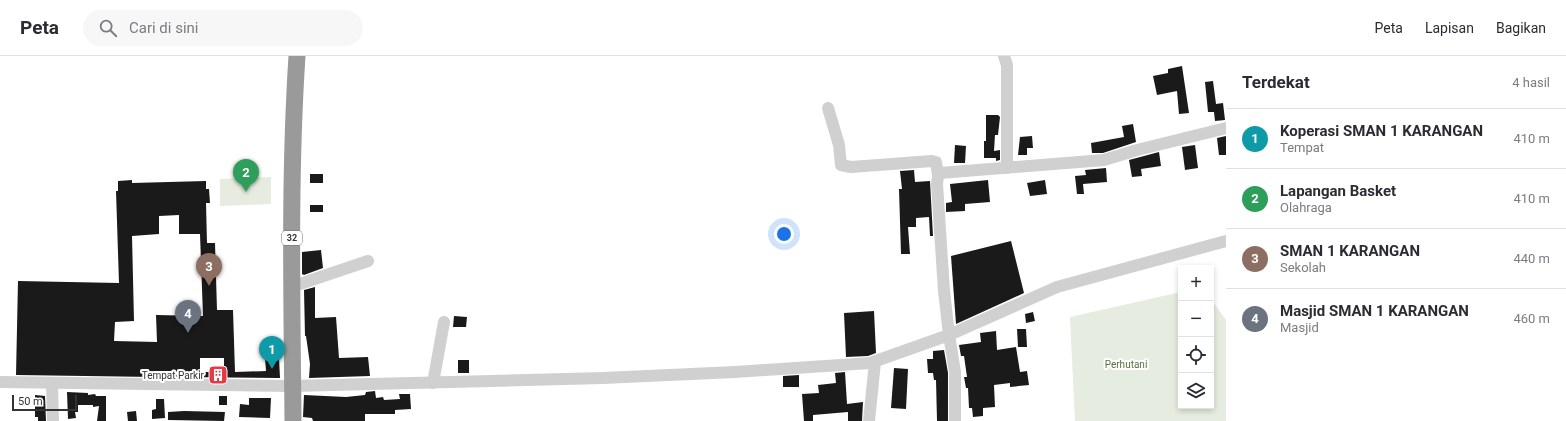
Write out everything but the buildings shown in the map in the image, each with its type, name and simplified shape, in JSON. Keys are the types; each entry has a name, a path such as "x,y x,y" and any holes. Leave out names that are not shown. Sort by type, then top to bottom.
{"highway":[{"name":"32","path":"293,421 291,287 293,123 297,56"}],"street":[{"path":"1004,56 1007,65 1007,168"},
{"path":"828,108 839,144 841,165 851,167 932,161 936,162 938,176 941,258 949,335 955,372 955,421"},
{"path":"938,176 944,173 1104,160 1137,150 1226,128"},
{"path":"0,382 292,386 714,373 875,362 949,335 1057,287 1226,241"},
{"path":"291,287 368,261"},
{"path":"433,382 444,322"},
{"path":"869,421 875,362"},
{"path":"52,383 53,421"}],"green space":[{"path":"271,177 271,204 220,206 220,179"},
{"name":"Perhutani","path":"1178,293 1178,409 1214,409 1214,303 1226,320 1226,421 1075,421 1070,317"}],"place":[{"name":"Lapangan Basket","path":"246,192"},
{"name":"SMAN 1 KARANGAN","path":"209,286"},
{"name":"Masjid SMAN 1 KARANGAN","path":"188,333"},
{"name":"Koperasi SMAN 1 KARANGAN","path":"272,369"},
{"name":"Tempat Parkir","path":"218,375"}]}
